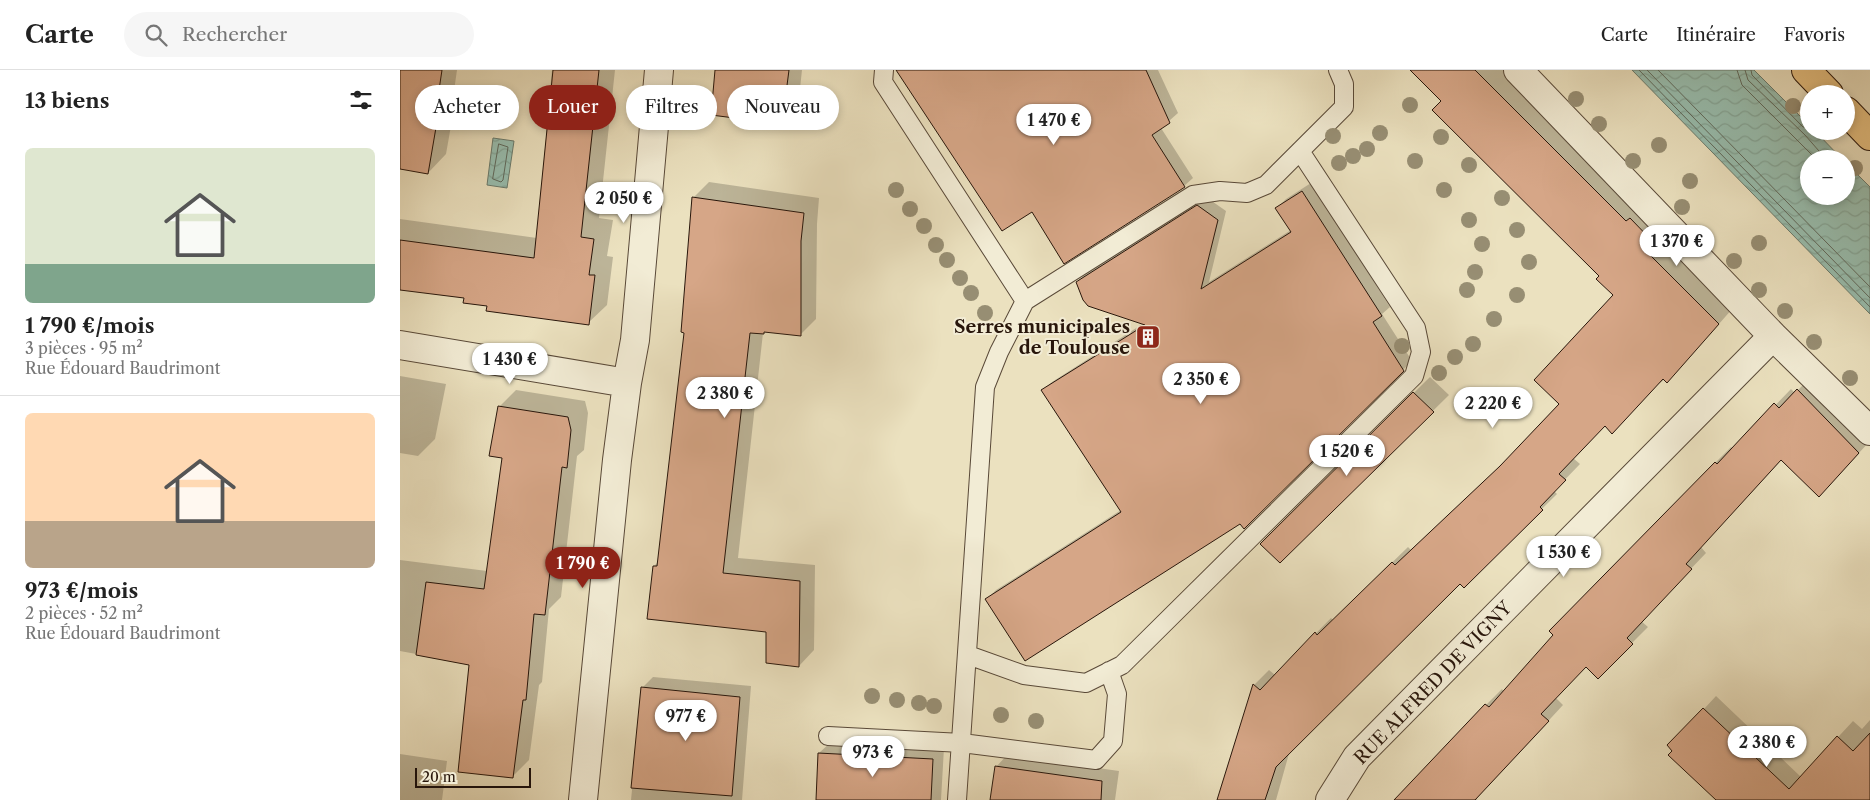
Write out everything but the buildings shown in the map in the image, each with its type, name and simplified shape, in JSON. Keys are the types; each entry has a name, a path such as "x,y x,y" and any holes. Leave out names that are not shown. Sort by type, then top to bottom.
{"main road":[{"path":"1806,70 1820,85"},
{"path":"1855,120 1870,136"}],"street":[{"path":"583,800 617,460 627,383 636,340 659,70"},
{"path":"1518,70 1773,336 1870,431"},
{"name":"RUE ALFRED DE VIGNY","path":"1330,800 1357,757 1773,336"},
{"path":"400,345 627,383"}],"lane":[{"path":"884,70 883,82 1025,301"},
{"path":"957,800 985,387 999,352 1025,301 1193,195 1220,191 1247,193 1266,185 1344,107 1344,84 1338,70"},
{"path":"968,655 1024,675 1086,683 1122,665 1414,376 1421,352 1416,328 1300,151"},
{"path":"828,736 962,743 1096,760 1113,741 1117,694 1110,671"}],"water":[{"path":"1632,70 1754,70 1800,116 1800,140 1824,140 1833,150 1800,150 1800,205 1855,205 1855,172 1870,187 1870,314"},
{"path":"493,138 514,141 507,188 487,185"}],"place":[{"name":"Serres municipales de Toulouse","path":"1148,337"}]}
